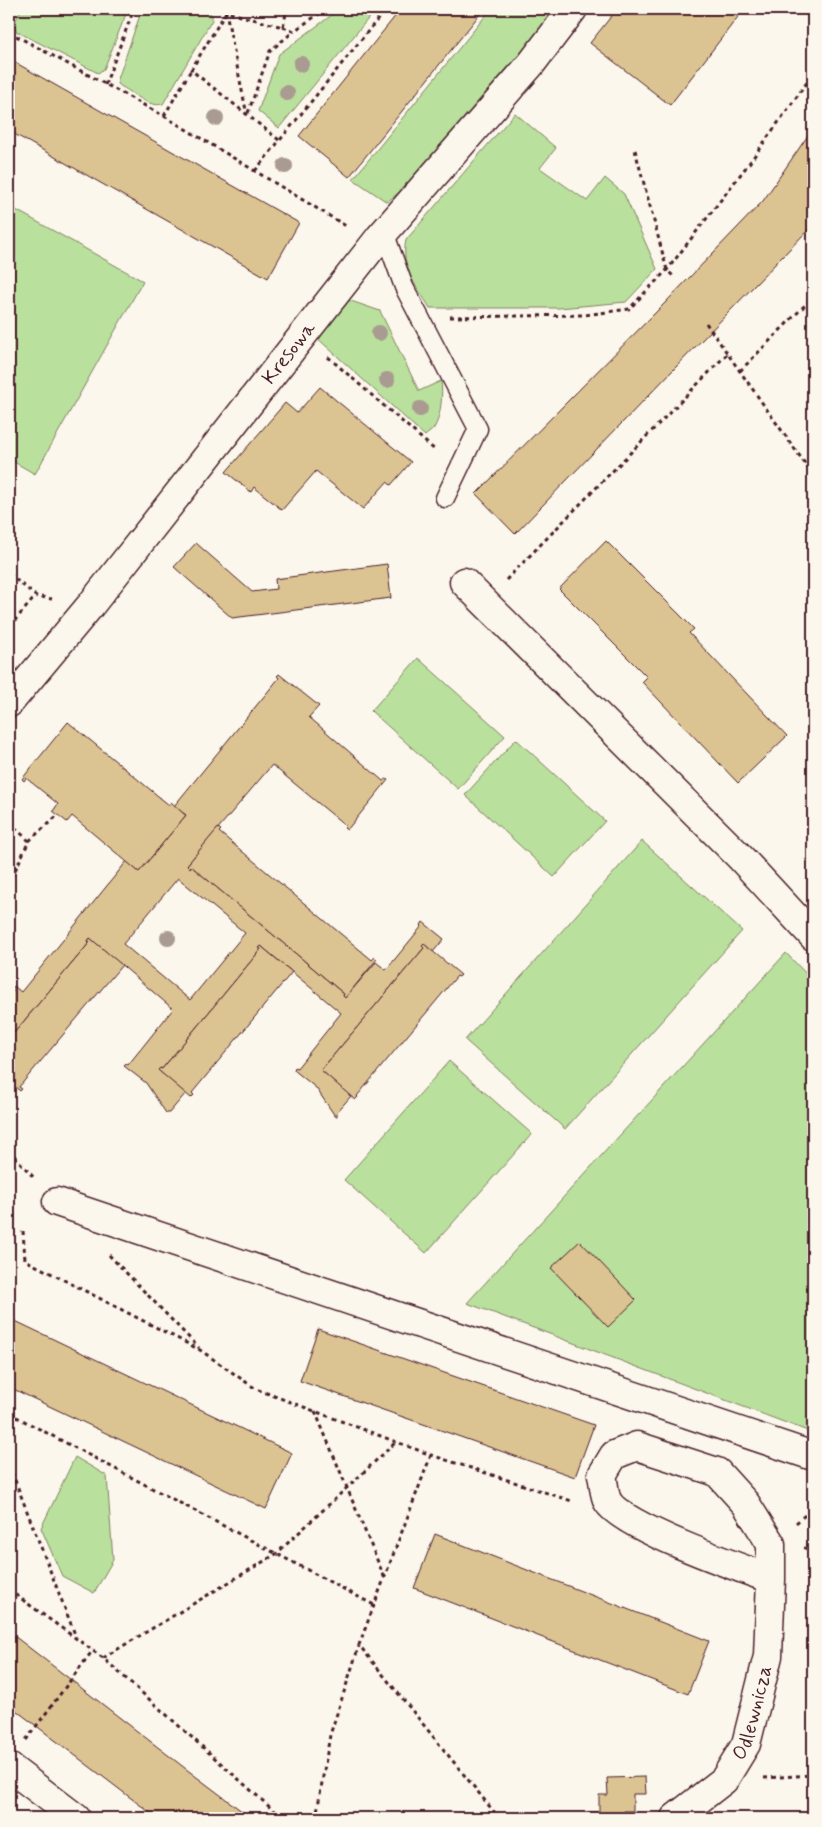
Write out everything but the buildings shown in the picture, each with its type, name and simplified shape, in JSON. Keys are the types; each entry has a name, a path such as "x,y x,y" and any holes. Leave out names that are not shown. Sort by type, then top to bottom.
{"street":[{"name":"Kresowa","path":"9,703 90,606 379,238 531,64 573,9"},
{"path":"464,582 739,856 813,936"},
{"path":"56,1202 813,1456"},
{"name":"Odlewnicza","path":"675,1818 724,1780 746,1744 768,1656 771,1579 771,1544 746,1504 717,1472 637,1446 614,1455 602,1475 608,1502 625,1518 705,1555 771,1579"},
{"path":"9,1767 76,1818"}],"lane":[{"path":"379,238 478,429 446,498"}],"path":[{"path":"9,17 12,9"},
{"path":"105,85 134,9"},
{"path":"217,9 294,31"},
{"path":"283,27 287,9"},
{"path":"247,115 270,52 294,31 326,9"},
{"path":"255,171 386,9"},
{"path":"164,116 226,12"},
{"path":"226,12 247,115"},
{"path":"9,32 164,116 255,171 379,238"},
{"path":"191,70 279,140"},
{"path":"422,318 585,315 629,309 667,270 750,162 813,74"},
{"path":"635,150 667,270 674,277"},
{"path":"740,370 813,296"},
{"path":"706,323 813,475"},
{"path":"303,336 458,471"},
{"path":"484,602 728,353"},
{"path":"9,574 36,596 90,606"},
{"path":"9,627 36,596"},
{"path":"9,883 29,841 58,815"},
{"path":"9,822 29,841"},
{"path":"23,1231 25,1260 200,1350 256,1389 431,1454 579,1503"},
{"path":"315,1411 384,1578"},
{"path":"9,1413 374,1605"},
{"path":"103,1658 276,1554 396,1441"},
{"path":"316,1818 330,1735 359,1645 431,1454"},
{"path":"9,1465 76,1638"},
{"path":"9,1590 103,1658 282,1818"},
{"path":"359,1645 499,1818"},
{"path":"26,1740 93,1650"},
{"path":"724,1780 813,1775"}],"green space":[{"path":"189,8 199,9 212,15 212,20 163,104 158,105 147,102 118,84 118,79 142,9"},
{"path":"21,9 61,9 67,11 68,9 128,9 104,69 98,73 16,31 15,22"},
{"path":"340,9 376,9 279,128 258,111 279,54"},
{"path":"491,9 558,9 426,171 387,202 353,179"},
{"path":"515,113 556,148 540,168 587,201 605,178 624,194 657,269 626,302 559,308 430,308 415,284 405,259 406,240"},
{"path":"9,206 143,281 35,474 9,459"},
{"path":"345,299 380,311 419,391 441,381 442,398 440,412 434,428 425,436 315,336"},
{"path":"418,658 505,736 458,789 371,711"},
{"path":"516,739 605,821 554,877 465,795"},
{"path":"642,841 742,931 565,1129 465,1040"},
{"path":"786,953 813,981 813,1433 467,1303"},
{"path":"449,1061 532,1134 426,1253 344,1180"},
{"path":"75,1457 107,1476 113,1560 94,1593 62,1576 41,1528"}]}
